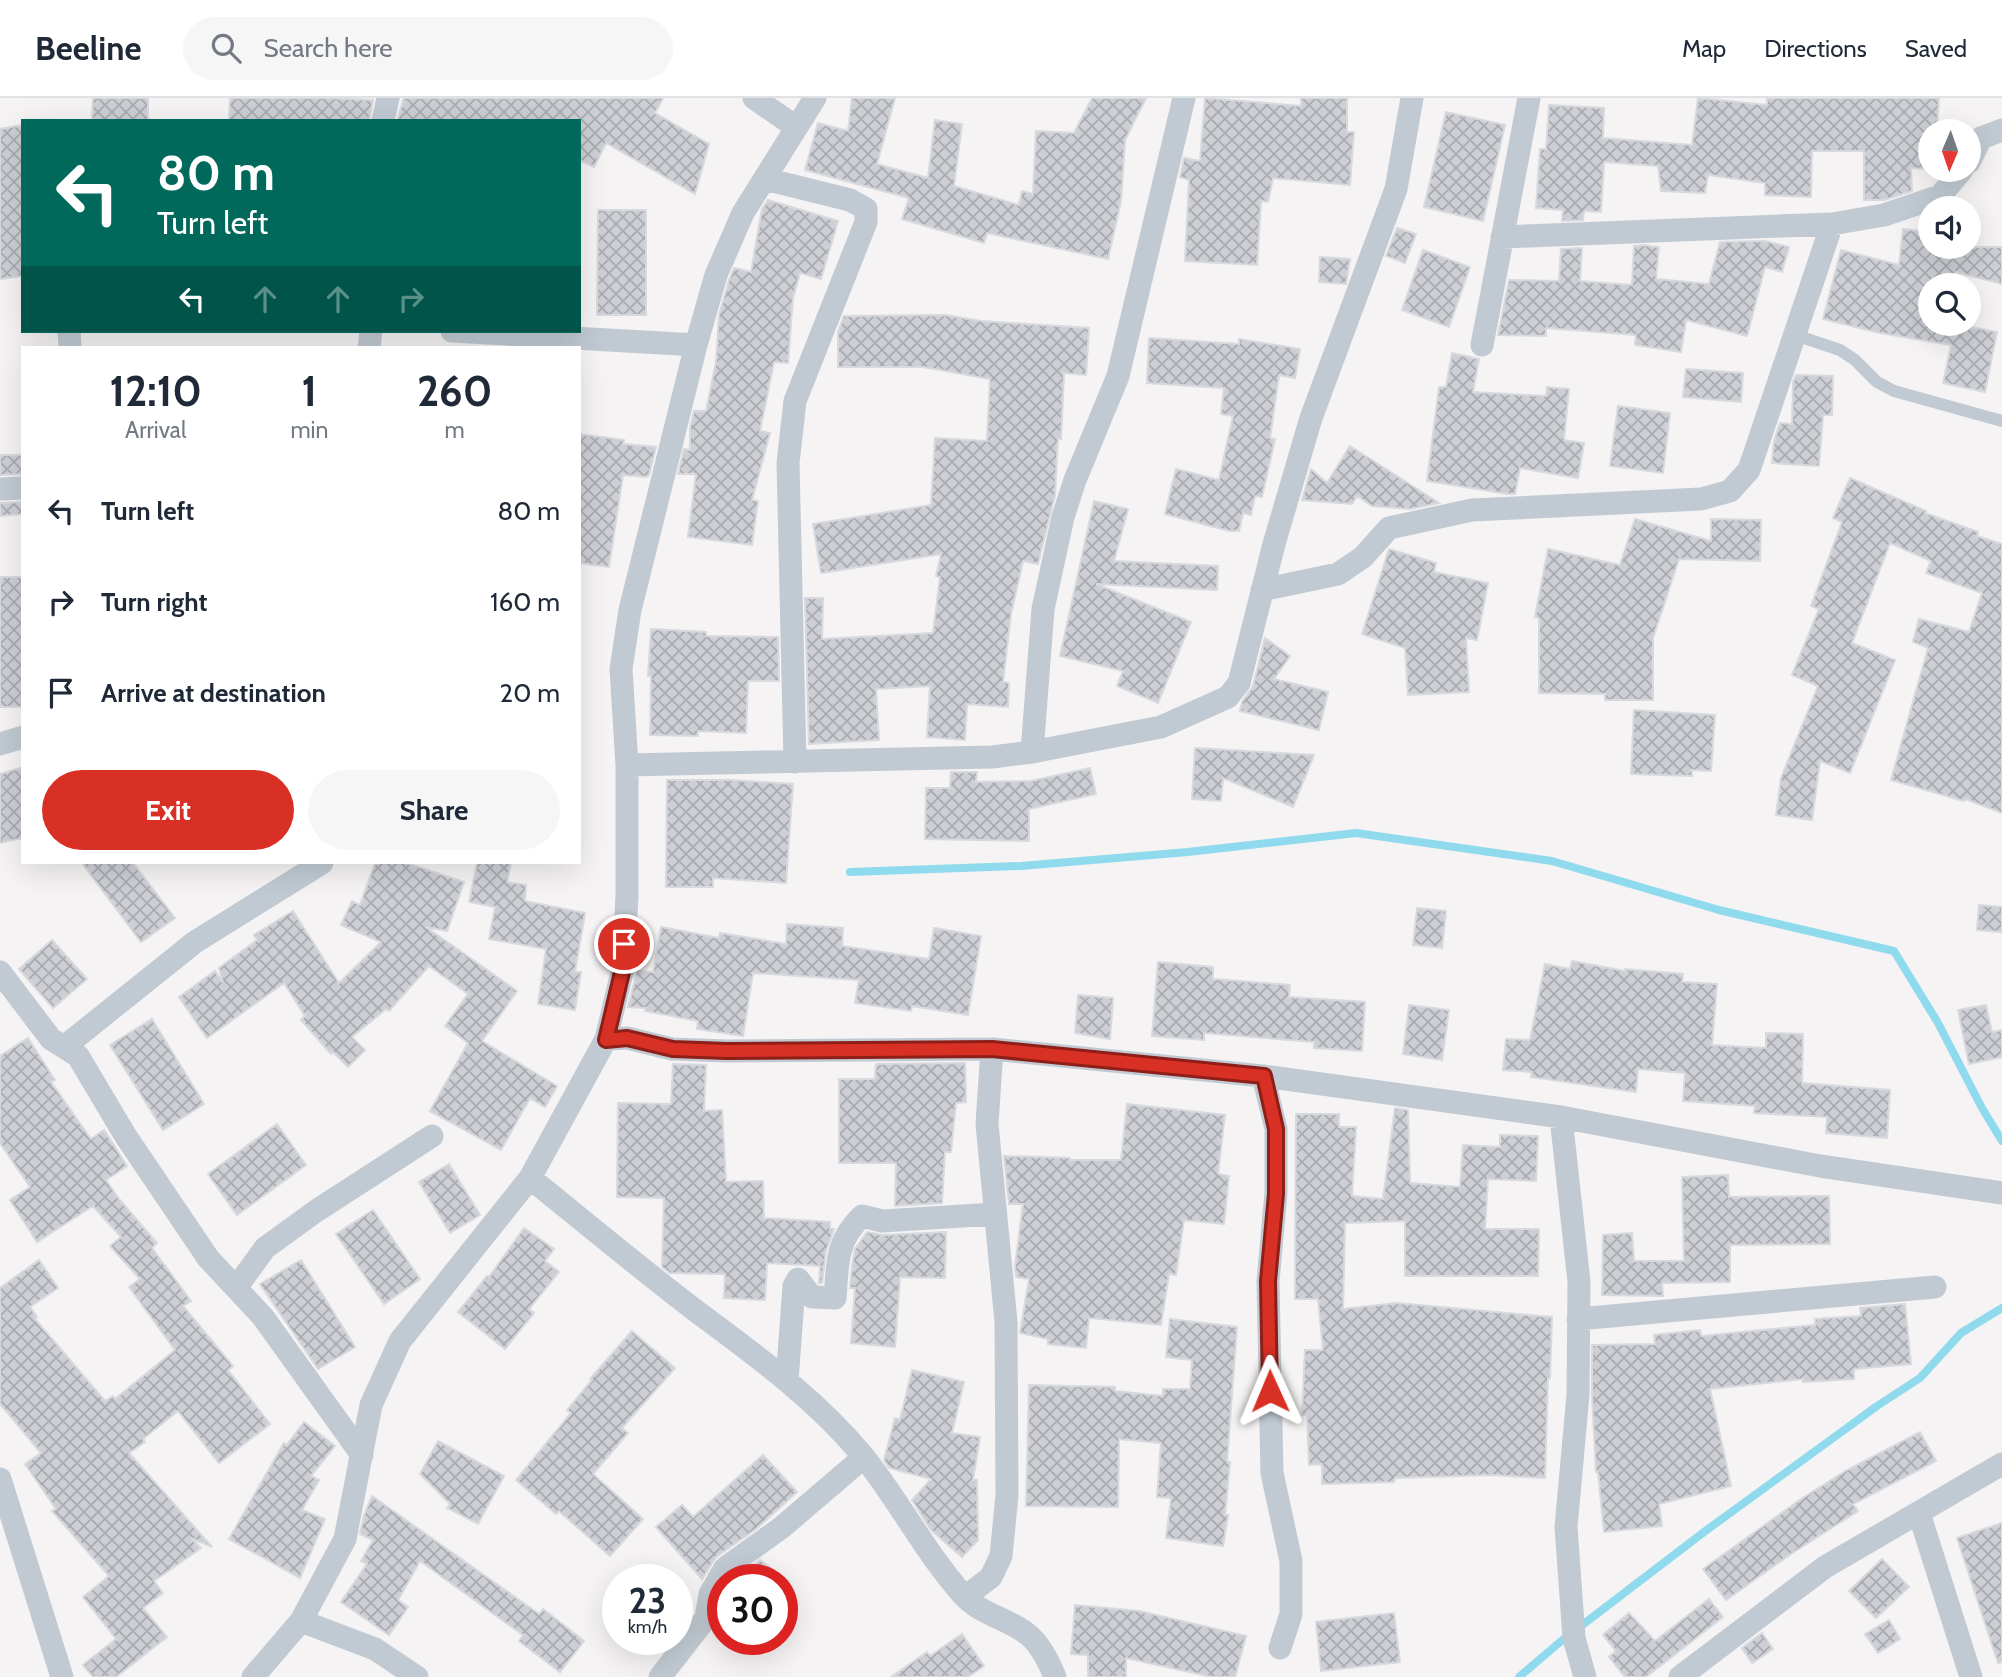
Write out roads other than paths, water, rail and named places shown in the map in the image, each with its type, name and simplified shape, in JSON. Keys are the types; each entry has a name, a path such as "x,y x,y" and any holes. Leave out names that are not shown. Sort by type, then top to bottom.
{"street":[{"path":"383,119 388,98"},
{"path":"754,98 796,127"},
{"path":"253,1677 302,1621 345,1539 371,1405 400,1341 530,1178 606,1040 623,968 627,896 627,765 621,669 630,610 716,275 743,213 815,98"},
{"path":"1032,752 1043,609 1063,517 1075,480 1118,376 1184,98"},
{"path":"627,765 992,757 1161,727 1228,698 1239,682 1311,418 1396,189 1412,98"},
{"path":"1482,345 1529,98"},
{"path":"1981,138 2002,130"},
{"path":"765,179 849,200 866,209 866,222 795,401 788,463 795,762"},
{"path":"1502,237 1832,224 1884,215 1940,196 1952,182"},
{"path":"1262,590 1338,574 1363,557 1389,527 1472,510 1701,499 1730,491 1749,470 1832,224"},
{"path":"487,333 696,345"},
{"path":"0,489 21,488"},
{"path":"0,744 21,738"},
{"path":"64,1047 195,942 320,864"},
{"path":"0,972 51,1039 78,1056 125,1135 208,1258 263,1317 362,1455"},
{"path":"606,1040 627,1038 673,1049 727,1051 992,1049 1264,1076 1561,1116 1820,1166 2002,1193"},
{"path":"965,1597 991,1577 1001,1556 1007,1495 1006,1322 987,1124 992,1049"},
{"path":"1264,1076 1276,1129 1276,1194 1268,1281 1272,1473 1291,1561 1291,1614 1280,1648"},
{"path":"1561,1116 1578,1282 1578,1395 1566,1527 1573,1630 1585,1677"},
{"path":"236,1288 265,1248 316,1211 432,1136"},
{"path":"530,1178 805,1395 864,1457 933,1557 965,1597 990,1616 1027,1633 1048,1660 1055,1677"},
{"path":"787,1381 794,1286 798,1279 812,1297 835,1298 839,1248 851,1227 862,1216 882,1221 995,1214"},
{"path":"1578,1319 1935,1287"},
{"path":"660,1677 706,1618 710,1594 725,1568 781,1528 864,1457"},
{"path":"1680,1677 1825,1567 2002,1464"},
{"path":"0,1479 62,1677"},
{"path":"1919,1513 1971,1677"},
{"path":"302,1621 375,1649 417,1677"}],"lane":[{"path":"1795,335 1840,350 1855,360 1877,382 1894,391 2002,421"}],"waterway":[{"path":"850,872 1021,866 1188,852 1356,833 1552,861 1719,910 1894,951 1938,1023 2002,1141"},
{"path":"1519,1677 1560,1642 1704,1532 1877,1406 1920,1378 1961,1333 2002,1308"}]}
